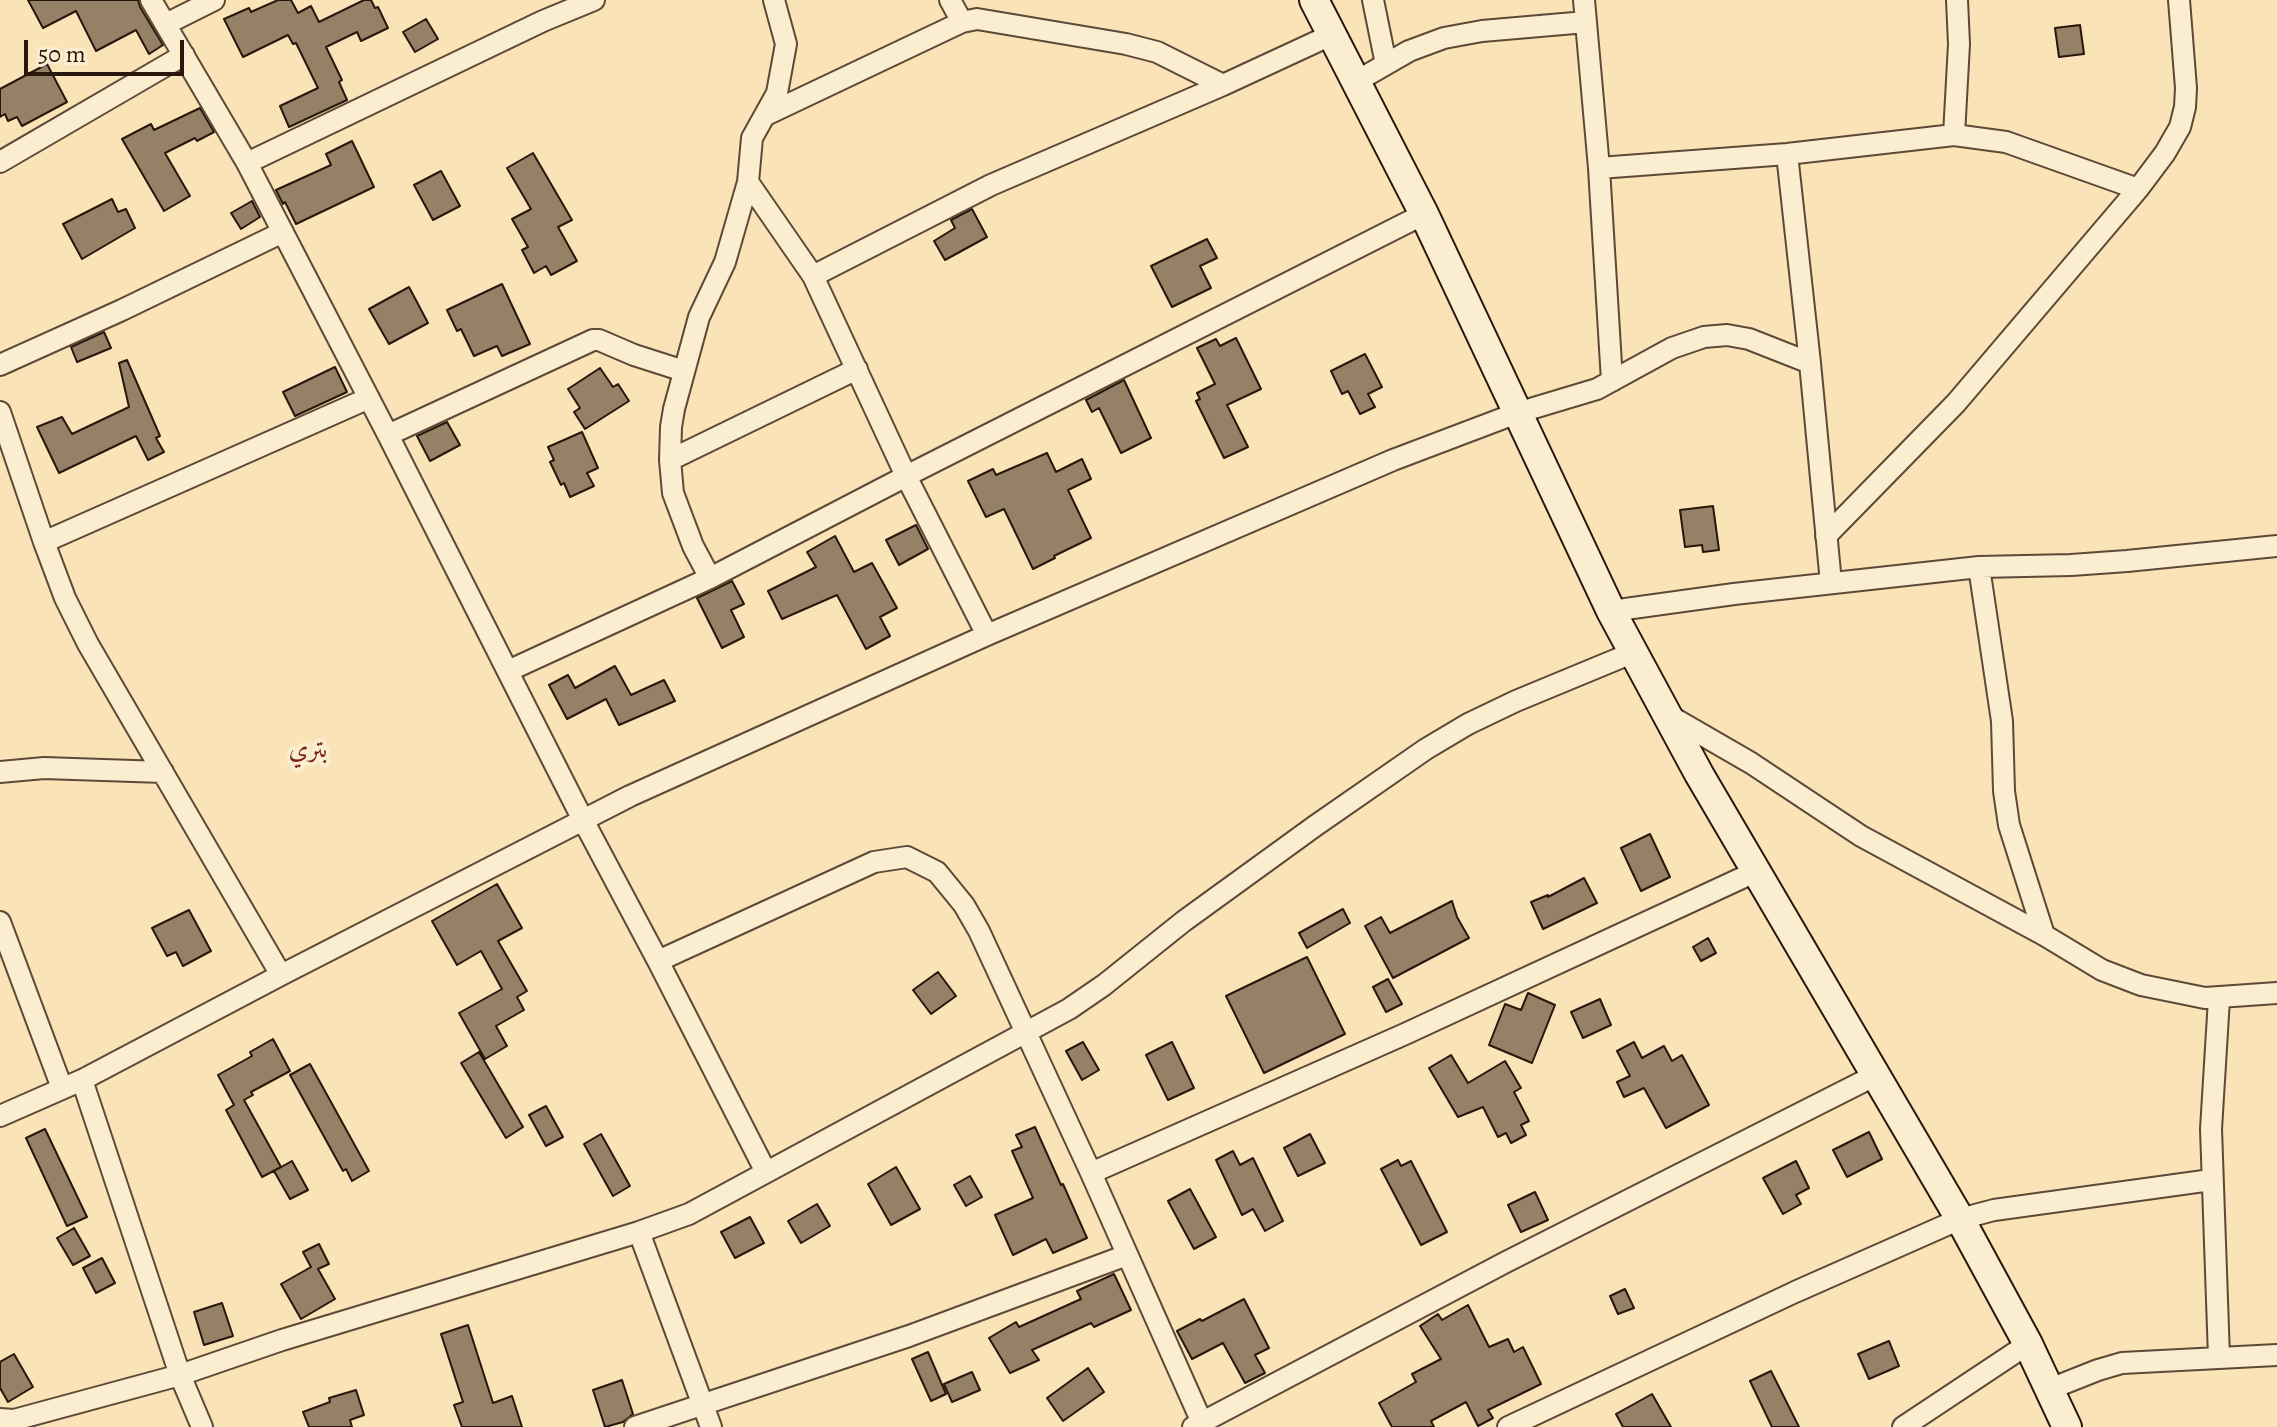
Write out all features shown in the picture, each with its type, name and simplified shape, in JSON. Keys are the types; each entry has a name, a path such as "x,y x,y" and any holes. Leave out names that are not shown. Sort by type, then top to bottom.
{"street":[{"path":"151,0 247,163 766,1172"},
{"path":"166,24 214,0"},
{"path":"247,163 543,21 594,0"},
{"path":"710,578 682,520 673,493 670,460 674,409 701,312 725,262 748,182 752,138 777,93 786,44 774,0"},
{"path":"950,0 962,22"},
{"path":"1314,0 1424,214 1632,653 1874,1076 1960,1219 2028,1344 2067,1427"},
{"path":"1373,0 1386,64"},
{"path":"1584,0 1599,168 1612,381"},
{"path":"1954,135 1959,44 1957,0"},
{"path":"1826,536 1956,403 2165,153 2180,127 2185,107 2179,0"},
{"path":"766,115 962,22 977,19 1126,44 1168,57 1223,85"},
{"path":"1357,81 1409,51 1444,38 1482,31 1586,22"},
{"path":"813,276 977,191 1331,35"},
{"path":"0,162 184,55"},
{"path":"1599,168 1787,154 1954,135 2006,142 2138,189"},
{"path":"1787,154 1831,583"},
{"path":"748,182 813,276 906,476 987,635"},
{"path":"508,671 710,578 1424,214"},
{"path":"0,365 283,232"},
{"path":"0,1116 82,1080 583,820 987,635 1366,471 1517,413 1597,389 1672,348 1704,337 1727,335 1749,339 1810,363"},
{"path":"388,435 593,340 684,371"},
{"path":"670,460 857,369"},
{"path":"44,542 369,398"},
{"path":"2,423 65,598 88,644 281,975"},
{"path":"1611,611 1979,567 2071,565 2277,546"},
{"path":"1979,567 2002,721 2004,791 2009,825 2044,935"},
{"path":"0,1419 14,1420 180,1375 689,1214 1069,1009 1315,826 1426,749 1468,724 1632,653"},
{"path":"1668,715 1751,763 1861,836 2044,935 2102,970 2141,985 2205,998 2277,993"},
{"path":"0,772 44,768 163,772"},
{"path":"658,961 874,862 907,857 937,872 964,905 979,931 1091,1173 1200,1425 1506,1262 1874,1076"},
{"path":"1091,1173 1405,1034 1757,871"},
{"path":"0,922 62,1088"},
{"path":"2219,999 2211,1101 2211,1180 2219,1357"},
{"path":"82,1080 180,1375 202,1427"},
{"path":"1508,1427 1795,1292 1960,1219 1994,1210 2211,1180"},
{"path":"639,1232 711,1427"},
{"path":"635,1427 909,1336 1127,1255"},
{"path":"1903,1427 2028,1344"},
{"path":"2050,1389 2122,1363 2277,1355"}],"building":[{"path":"28,0 138,0 163,45 149,54 136,30 96,51 76,11 43,28"},
{"path":"278,0 291,0 298,13 311,6 319,22 364,0 371,0 388,28 361,41 357,32 326,47 342,80 339,82 347,100 289,127 280,106 318,88 296,43 293,44 288,35 243,57 224,19"},
{"path":"426,19 438,39 415,52 403,32"},
{"path":"2080,25 2084,54 2059,57 2055,28"},
{"path":"47,64 67,102 22,126 17,117 8,121 5,114 0,117 0,89"},
{"path":"200,108 214,132 165,153 190,196 164,211 122,139 151,124 154,130"},
{"path":"352,141 374,187 296,224 276,190 331,165 326,154"},
{"path":"533,153 572,220 558,227 577,261 551,275 546,266 534,273 522,250 528,247 512,219 531,209 507,168"},
{"path":"441,171 460,206 433,220 414,185"},
{"path":"112,199 118,212 126,209 135,228 82,259 63,224"},
{"path":"252,201 260,217 241,229 231,213"},
{"path":"972,209 987,237 945,260 934,241 955,228 951,220"},
{"path":"1207,239 1217,258 1200,266 1211,288 1172,307 1151,266"},
{"path":"502,284 530,344 502,356 497,346 474,356 461,329 457,331 447,310"},
{"path":"409,287 428,323 389,344 369,309"},
{"path":"104,332 111,348 77,362 71,347"},
{"path":"1236,338 1261,389 1227,405 1248,447 1224,458 1196,401 1200,399 1197,393 1215,384 1197,348 1216,339 1220,346"},
{"path":"1365,354 1382,387 1368,394 1375,407 1360,414 1348,391 1342,394 1331,371"},
{"path":"127,360 164,452 148,460 136,436 59,473 37,427 62,417 72,434 129,407 119,363"},
{"path":"335,367 347,392 295,416 283,392"},
{"path":"600,368 613,387 618,384 629,401 585,429 574,412 580,408 568,389"},
{"path":"1124,380 1151,438 1121,453 1099,408 1092,412 1086,400"},
{"path":"447,422 460,445 430,461 417,436"},
{"path":"582,432 598,468 587,473 594,486 570,497 550,462 554,460 548,447"},
{"path":"1047,453 1056,472 1082,459 1091,479 1068,490 1091,538 1033,569 1004,509 986,517 968,481 993,469 996,475"},
{"path":"1713,506 1719,550 1703,552 1702,545 1685,547 1680,510"},
{"path":"916,525 928,549 899,565 886,540"},
{"path":"835,536 854,572 872,563 897,608 880,617 890,636 866,649 837,595 782,619 768,591 816,567 807,552"},
{"path":"732,581 744,604 731,610 744,637 722,648 697,598"},
{"path":"615,666 631,695 664,680 675,701 619,725 606,699 567,719 549,685 568,675 575,688"},
{"path":"1650,834 1670,877 1641,891 1621,848"},
{"path":"1584,878 1597,903 1543,929 1531,902 1548,897"},
{"path":"497,884 522,928 498,941 527,991 517,997 524,1010 496,1026 507,1046 485,1059 459,1013 502,989 481,951 457,965 432,921"},
{"path":"1452,901 1469,938 1393,978 1365,926 1381,917 1390,933"},
{"path":"1343,909 1350,923 1307,948 1299,933"},
{"path":"189,910 211,951 183,966 176,952 167,956 152,928"},
{"path":"1708,938 1716,953 1701,961 1693,947"},
{"path":"1307,957 1345,1034 1264,1073 1226,996"},
{"path":"938,972 956,996 931,1014 913,990"},
{"path":"1388,979 1402,1004 1386,1012 1373,987"},
{"path":"1528,993 1555,1005 1532,1063 1489,1045 1505,1004 1521,1010"},
{"path":"1600,999 1611,1025 1583,1038 1571,1012"},
{"path":"273,1039 290,1071 251,1092 253,1095 244,1100 281,1167 262,1177 226,1110 234,1105 218,1075 252,1056 250,1052"},
{"path":"1083,1042 1099,1070 1082,1080 1066,1051"},
{"path":"1172,1042 1194,1088 1168,1100 1146,1055"},
{"path":"1634,1042 1642,1058 1664,1046 1672,1061 1682,1055 1709,1105 1666,1128 1644,1088 1624,1097 1617,1082 1630,1076 1617,1051"},
{"path":"479,1052 523,1127 506,1138 461,1063"},
{"path":"1451,1055 1468,1083 1505,1061 1521,1088 1514,1092 1529,1121 1521,1125 1526,1135 1511,1143 1506,1133 1498,1137 1483,1107 1458,1117 1429,1068"},
{"path":"310,1064 369,1171 352,1181 346,1169 343,1171 290,1075"},
{"path":"546,1106 563,1137 546,1146 529,1115"},
{"path":"1035,1127 1087,1238 1053,1253 1046,1239 1013,1255 995,1215 1033,1198 1012,1151 1022,1147 1016,1135"},
{"path":"45,1129 87,1217 67,1226 26,1138"},
{"path":"1869,1132 1882,1159 1847,1177 1833,1150"},
{"path":"601,1134 630,1186 613,1196 584,1144"},
{"path":"1310,1134 1325,1163 1298,1176 1284,1148"},
{"path":"1233,1151 1240,1165 1253,1158 1283,1221 1265,1231 1253,1209 1242,1215 1216,1160"},
{"path":"1398,1160 1401,1166 1411,1161 1447,1232 1421,1245 1381,1169"},
{"path":"292,1161 308,1190 290,1199 274,1171"},
{"path":"1796,1161 1809,1188 1796,1195 1801,1204 1783,1214 1763,1178"},
{"path":"896,1167 920,1209 891,1225 868,1184"},
{"path":"970,1176 982,1197 966,1206 954,1185"},
{"path":"1190,1189 1216,1237 1194,1249 1168,1201"},
{"path":"1535,1192 1548,1220 1521,1232 1508,1205"},
{"path":"817,1204 830,1226 801,1243 788,1221"},
{"path":"750,1217 764,1243 735,1258 721,1232"},
{"path":"74,1228 90,1256 73,1265 57,1238"},
{"path":"319,1244 329,1264 318,1269 335,1299 301,1319 281,1284 311,1267 303,1252"},
{"path":"102,1258 115,1283 96,1293 83,1268"},
{"path":"1114,1274 1131,1310 1094,1327 1091,1323 1032,1350 1039,1360 1010,1373 989,1338 1016,1322 1019,1327 1081,1299 1077,1291"},
{"path":"1625,1289 1634,1308 1618,1314 1610,1296"},
{"path":"1244,1299 1269,1348 1255,1355 1265,1373 1245,1383 1223,1343 1192,1359 1177,1331"},
{"path":"222,1303 233,1336 204,1345 194,1312"},
{"path":"1468,1305 1489,1347 1508,1339 1514,1352 1523,1347 1541,1384 1488,1410 1493,1418 1478,1426 1466,1402 1431,1421 1434,1427 1392,1427 1379,1403 1416,1382 1412,1374 1441,1359 1420,1326 1438,1314 1442,1320"},
{"path":"468,1325 493,1403 512,1396 522,1427 462,1427 454,1405 463,1402 441,1334"},
{"path":"1889,1341 1899,1366 1869,1379 1858,1354"},
{"path":"928,1352 946,1394 931,1401 912,1359"},
{"path":"14,1354 33,1387 8,1402 0,1388 0,1362"},
{"path":"1088,1368 1104,1392 1063,1421 1047,1398"},
{"path":"1771,1371 1799,1427 1772,1427 1750,1381"},
{"path":"972,1372 980,1390 952,1402 944,1384"},
{"path":"622,1380 633,1414 623,1422 605,1427 593,1390"},
{"path":"356,1390 364,1415 350,1420 352,1427 309,1427 303,1412 330,1402 329,1398"},
{"path":"1652,1394 1671,1427 1623,1427 1616,1414"}],"district":[{"name":"بتري","path":"308,751"}]}
